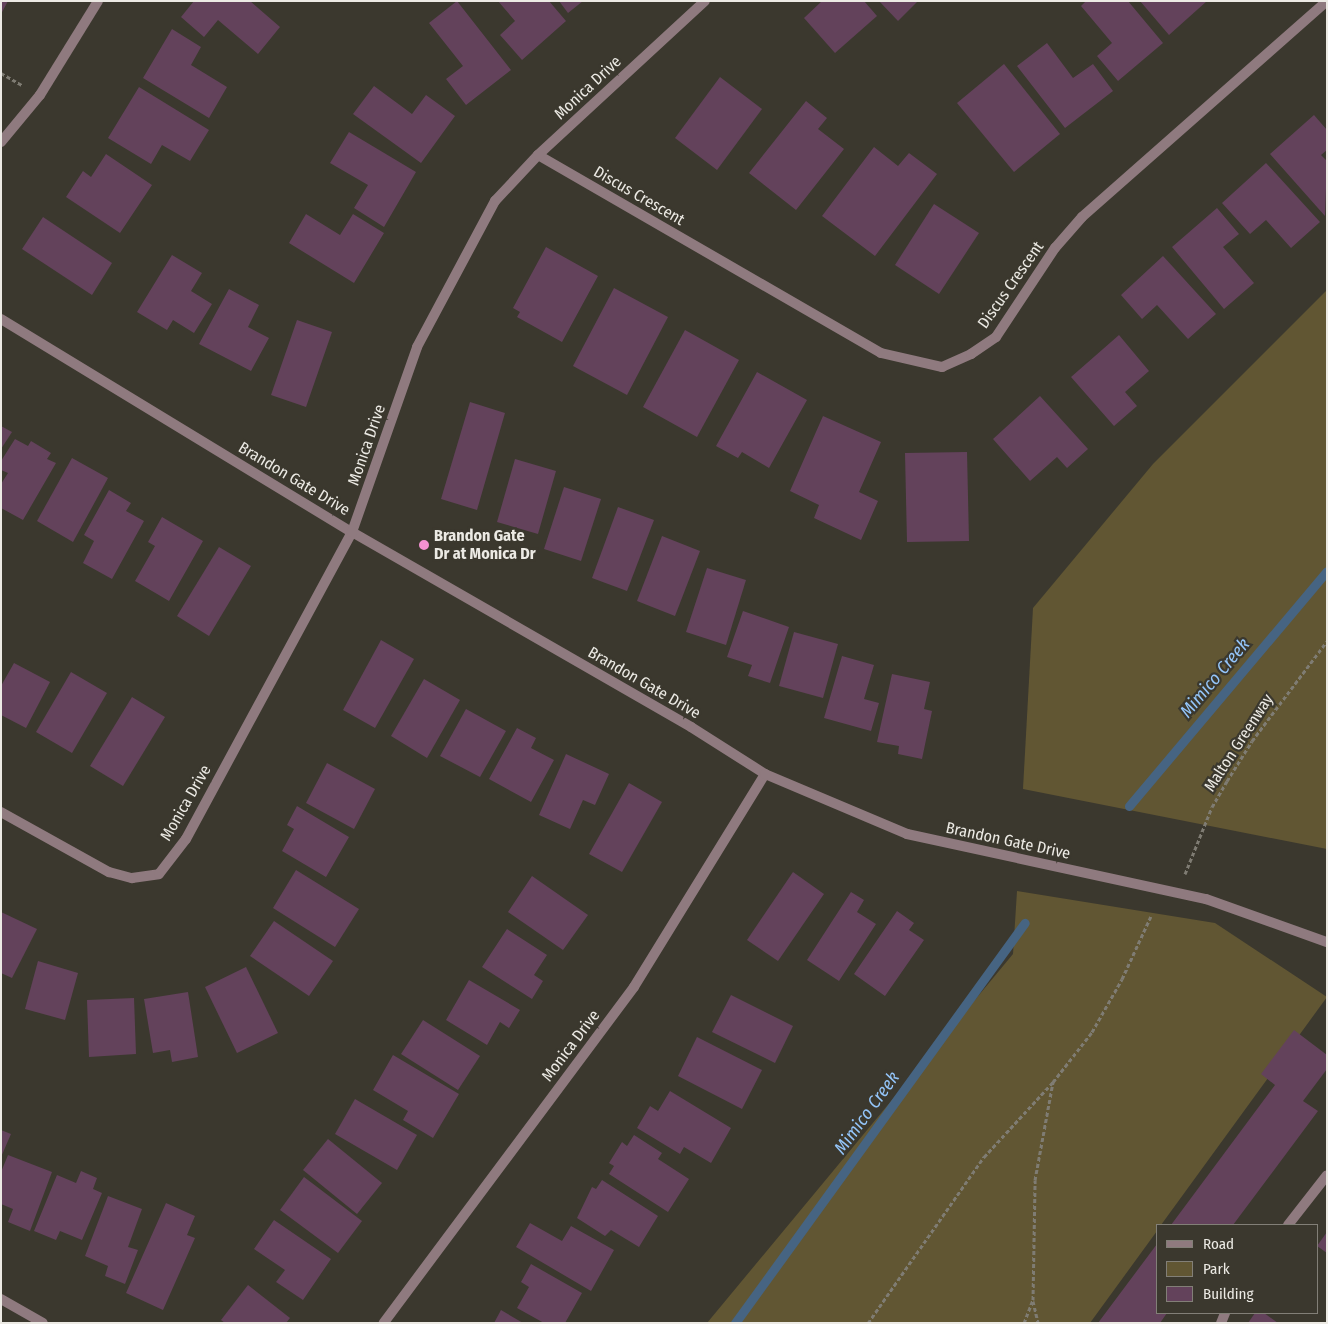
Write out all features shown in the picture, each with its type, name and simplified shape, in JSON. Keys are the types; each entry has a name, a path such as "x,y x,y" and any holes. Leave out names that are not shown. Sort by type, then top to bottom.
{"street":[{"path":"1,142 40,95 98,1"},
{"name":"Monica Drive","path":"1,812 109,872 132,878 159,874 186,839 352,532 417,347 495,201 538,155 705,1"},
{"name":"Discus Crescent","path":"538,155 881,353 942,367 971,354 996,337 1055,248 1082,217 1327,1"},
{"name":"Brandon Gate Drive","path":"1,319 352,532 691,727 765,774 907,834 1206,899 1327,942"},
{"name":"Monica Drive","path":"384,1323 634,987 765,774"},
{"path":"1289,1224 1327,1175"},
{"path":"1,1299 43,1323"}],"path":[{"name":"Malton Greenway","path":"1190,868 1199,836 1227,781 1252,741 1327,642"},
{"path":"868,1323 984,1158 1054,1082 1092,1032 1114,994 1151,916"},
{"path":"1038,1323 1033,1300 1036,1180 1054,1082"},
{"path":"1024,1323 1033,1300"}],"green space":[{"path":"1327,290 1327,849 1023,789 1033,608 1153,464"},
{"path":"1017,891 1215,923 1327,997 1162,1224 1156,1224 1156,1232 1090,1323 707,1323 1013,954"}],"building":[{"path":"1,1 8,1 1,14"},
{"path":"194,1 250,1 280,27 258,54 218,20 204,37 181,17"},
{"path":"457,1 511,70 466,105 446,79 463,66 429,23"},
{"path":"498,1 549,1 566,21 522,60 500,35 515,21"},
{"path":"559,1 583,1 568,13"},
{"path":"822,1 864,1 877,16 835,53 804,18"},
{"path":"879,1 918,1 898,21"},
{"path":"1086,1 1128,1 1163,43 1118,81 1097,56 1112,43 1081,6"},
{"path":"1140,1 1207,1 1169,35"},
{"path":"172,29 201,47 191,65 227,87 209,118 143,78"},
{"path":"1047,43 1073,78 1093,64 1113,91 1065,128 1017,66"},
{"path":"1004,64 1060,134 1014,172 957,103"},
{"path":"720,77 762,109 717,170 675,138"},
{"path":"374,86 412,114 426,95 455,116 421,163 353,114"},
{"path":"139,87 209,130 190,161 162,145 151,164 108,138"},
{"path":"806,101 827,118 818,129 844,149 796,210 749,173"},
{"path":"1314,115 1327,130 1327,150 1321,155 1327,161 1325,216 1270,154"},
{"path":"349,132 416,172 384,227 354,208 368,185 330,163"},
{"path":"874,147 898,166 909,153 937,174 875,256 822,216"},
{"path":"106,154 152,185 120,233 66,197 83,171 91,177"},
{"path":"1266,163 1320,222 1291,248 1266,220 1250,234 1222,203"},
{"path":"934,204 979,233 939,294 895,265"},
{"path":"1217,208 1239,234 1223,247 1254,283 1224,309 1172,247"},
{"path":"306,214 340,235 353,214 384,233 354,283 289,243"},
{"path":"43,217 112,263 92,295 22,249"},
{"path":"546,247 598,276 562,342 517,317 520,312 513,308"},
{"path":"172,255 202,273 191,291 212,304 194,333 173,320 167,330 137,312"},
{"path":"1163,256 1216,314 1188,339 1157,305 1142,319 1121,295"},
{"path":"614,288 668,317 627,395 573,366"},
{"path":"229,289 259,305 248,327 269,338 251,371 199,344"},
{"path":"297,320 332,332 306,407 271,395"},
{"path":"685,330 739,360 697,437 643,407"},
{"path":"1119,335 1149,371 1125,392 1137,406 1114,426 1071,377"},
{"path":"757,372 807,400 769,468 742,452 738,458 716,446"},
{"path":"1040,396 1088,449 1067,468 1057,457 1030,481 993,439"},
{"path":"470,402 505,413 477,510 441,499"},
{"path":"823,416 881,442 859,492 878,501 861,540 814,518 819,505 790,491"},
{"path":"1,426 12,432 1,449"},
{"path":"15,439 28,446 31,441 51,453 47,459 56,463 23,520 1,508 1,484 8,473 1,470 1,461"},
{"path":"967,452 969,541 907,542 905,453"},
{"path":"72,458 108,478 73,542 37,521"},
{"path":"515,459 556,471 538,534 497,522"},
{"path":"564,487 601,499 581,561 544,549"},
{"path":"109,490 131,503 126,511 144,521 112,579 83,563 94,541 84,535"},
{"path":"618,507 654,520 627,591 592,578"},
{"path":"162,517 203,541 169,601 135,581 155,546 148,542"},
{"path":"662,536 700,551 675,616 637,601"},
{"path":"219,547 251,566 209,636 177,616"},
{"path":"707,568 746,580 726,645 686,632"},
{"path":"743,611 789,627 770,683 748,676 752,665 727,657"},
{"path":"794,632 838,644 823,698 779,686"},
{"path":"381,640 414,659 375,728 343,710"},
{"path":"842,656 874,665 864,699 879,703 871,731 824,718"},
{"path":"14,663 50,682 26,728 1,715 1,686"},
{"path":"71,672 107,693 72,753 36,732"},
{"path":"892,674 930,682 924,709 932,711 922,759 898,754 899,746 877,742"},
{"path":"424,679 460,700 427,758 391,736"},
{"path":"132,697 165,717 123,786 90,766"},
{"path":"466,709 506,731 480,777 440,756"},
{"path":"517,728 536,738 531,748 554,760 531,802 489,779"},
{"path":"566,754 609,774 595,805 583,800 570,829 539,815"},
{"path":"327,763 375,789 354,829 306,803"},
{"path":"629,783 662,802 622,872 589,854"},
{"path":"297,806 349,837 326,877 282,851 294,829 287,825"},
{"path":"296,870 359,909 335,947 273,908"},
{"path":"793,872 824,894 778,961 747,940"},
{"path":"532,876 588,915 563,950 508,912"},
{"path":"851,892 864,900 857,912 876,924 839,981 807,960"},
{"path":"897,911 914,923 909,930 924,940 885,996 854,974"},
{"path":"1,912 37,929 12,978 1,973"},
{"path":"274,921 333,961 309,996 250,956"},
{"path":"507,929 547,955 534,975 543,981 532,999 482,967"},
{"path":"38,961 78,973 65,1020 25,1009"},
{"path":"246,967 278,1033 237,1053 205,987"},
{"path":"469,980 520,1010 509,1028 500,1022 487,1045 446,1020"},
{"path":"188,992 198,1057 172,1062 170,1050 153,1053 144,999"},
{"path":"731,995 793,1026 775,1063 712,1032"},
{"path":"134,998 136,1054 89,1057 87,1000"},
{"path":"423,1020 480,1056 458,1090 401,1054"},
{"path":"1294,1030 1327,1055 1327,1069 1303,1101 1318,1111 1234,1224 1172,1224 1275,1085 1261,1074"},
{"path":"697,1037 762,1070 742,1109 678,1076"},
{"path":"393,1055 459,1094 433,1138 403,1120 408,1111 373,1090"},
{"path":"670,1091 731,1128 711,1163 684,1147 680,1154 637,1128 650,1106 658,1111"},
{"path":"355,1099 417,1135 397,1170 335,1134"},
{"path":"1,1130 11,1134 1,1157"},
{"path":"634,1135 662,1153 658,1159 689,1179 668,1212 609,1174 614,1166 609,1163 622,1142 627,1146"},
{"path":"328,1139 382,1183 357,1214 303,1170"},
{"path":"8,1155 52,1172 30,1231 8,1222 13,1209 1,1204 1,1172"},
{"path":"81,1171 97,1178 93,1189 102,1193 82,1240 60,1231 56,1240 34,1231 57,1175 76,1183"},
{"path":"304,1177 362,1221 338,1253 280,1210"},
{"path":"602,1180 658,1216 639,1247 611,1230 605,1236 577,1218 592,1187 596,1189"},
{"path":"108,1196 142,1209 128,1247 138,1250 125,1284 105,1276 108,1266 85,1256"},
{"path":"166,1203 195,1216 187,1235 195,1238 163,1310 126,1293"},
{"path":"274,1220 331,1259 303,1300 276,1282 285,1270 254,1249"},
{"path":"530,1223 562,1241 571,1226 614,1250 591,1291 516,1247"},
{"path":"1327,1232 1327,1253 1318,1247"},
{"path":"1156,1245 1156,1314 1166,1314 1160,1323 1098,1323"},
{"path":"531,1264 582,1293 565,1323 544,1323 517,1308 529,1287 521,1282"},
{"path":"248,1285 290,1318 286,1323 225,1323 221,1320"},
{"path":"501,1310 523,1323 494,1323"},
{"path":"1254,1314 1265,1314 1278,1323 1248,1323"}],"waterway":[{"name":"Mimico Creek","path":"1129,806 1327,571"},
{"name":"Mimico Creek","path":"735,1323 1025,923"}],"place":[{"name":"Brandon Gate Dr at Monica Dr","path":"424,545"}]}
